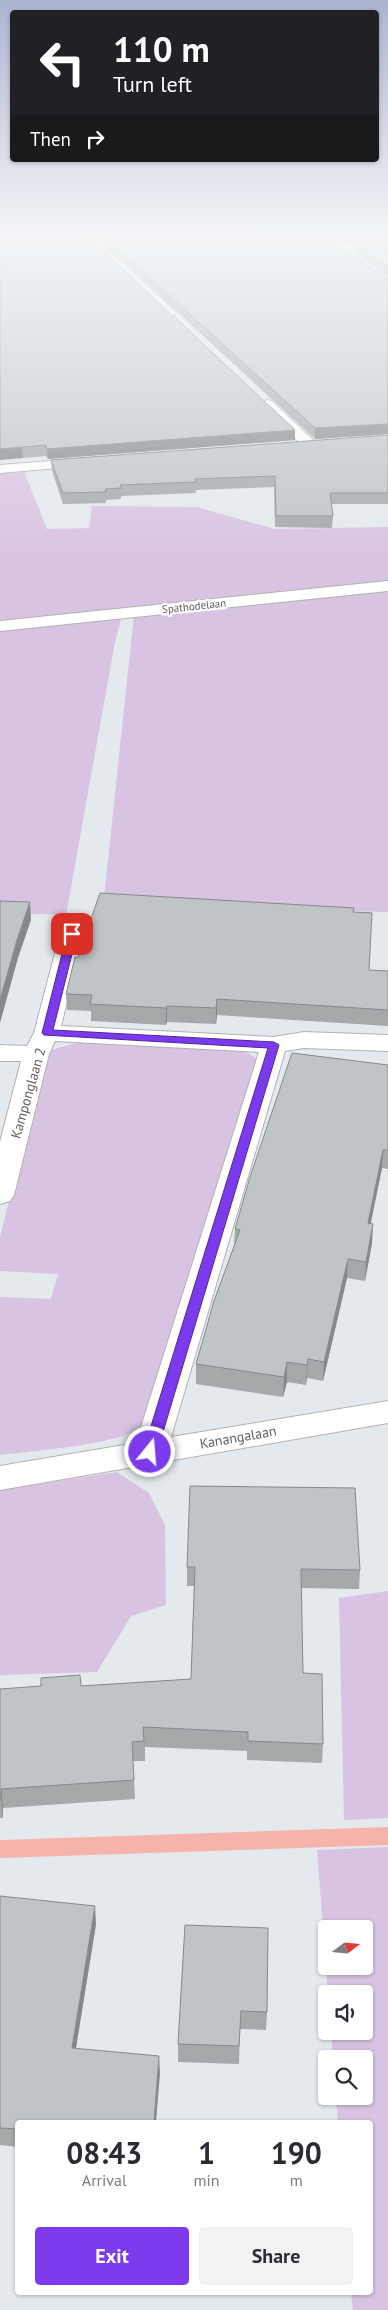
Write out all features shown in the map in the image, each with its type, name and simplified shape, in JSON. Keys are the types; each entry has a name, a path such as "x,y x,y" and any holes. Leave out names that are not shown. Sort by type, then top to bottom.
{"street":[{"path":"262,399 316,445 292,447"},
{"path":"0,455 4,469 107,461"},
{"name":"Spathodelaan","path":"0,626 388,586"},
{"name":"Kamponglaan 2","path":"0,1195 72,934"},
{"path":"0,1053 42,1044 274,1045 304,1040 388,1043"},
{"path":"150,1452 274,1045"},
{"name":"Kanangalaan","path":"0,1478 388,1412"}],"shaded area":[{"path":"23,469 47,529 89,528 92,506 197,507 275,529 388,527 388,583 0,623 0,471"},
{"path":"388,589 388,912 103,907 134,615"},
{"path":"122,616 115,642 66,915 0,913 0,629"},
{"path":"83,1041 236,1049 246,1052 257,1059 257,1070 226,1157 148,1414 140,1427 130,1433 95,1443 0,1455 0,1297 51,1299 58,1274 0,1271 0,1237 44,1060 51,1050"},
{"path":"117,1472 149,1493 165,1525 166,1605 131,1616 97,1672 0,1675 0,1490"},
{"path":"388,1591 388,1818 344,1820 339,1598"},
{"path":"388,1847 388,2310 353,2310 351,2295 373,2295 373,2120 338,2120 337,2105 373,2105 373,2050 332,2050 332,2040 373,2040 373,1985 327,1985 327,1975 373,1975 373,1920 322,1920 317,1850"}],"building":[{"path":"0,346 205,346 295,430 47,449 46,445 0,449"},
{"path":"225,346 388,346 388,424 315,428"},
{"path":"388,435 388,493 330,493 333,516 276,516 275,476 195,479 196,482 120,485 121,488 105,489 106,492 63,493 51,460"},
{"path":"100,893 354,908 353,912 372,913 369,970 388,971 388,1010 217,999 216,1008 167,1006 166,1008 90,1004 92,995 66,994 75,957 78,957"},
{"path":"0,901 30,902 0,1000"},
{"path":"292,1053 388,1065 388,1150 383,1150 368,1223 373,1224 366,1262 348,1259 324,1362 308,1359 307,1365 287,1362 284,1377 196,1364 214,1301 240,1230 235,1229 250,1177"},
{"path":"190,1486 355,1488 360,1570 301,1569 303,1673 322,1674 323,1744 248,1741 248,1732 143,1727 144,1741 132,1742 134,1780 1,1789 0,1799 0,1689 41,1686 41,1678 80,1675 81,1686 191,1679 195,1567 187,1567"},
{"path":"0,1896 95,1906 72,2048 159,2056 154,2120 15,2120 15,2129 0,2128"},
{"path":"185,1925 268,1928 267,2012 241,2011 239,2046 178,2044"}],"waterway":[{"path":"0,1849 388,1836"}],"route":[{"path":"72,934 47,1033 274,1045 150,1452"}]}
